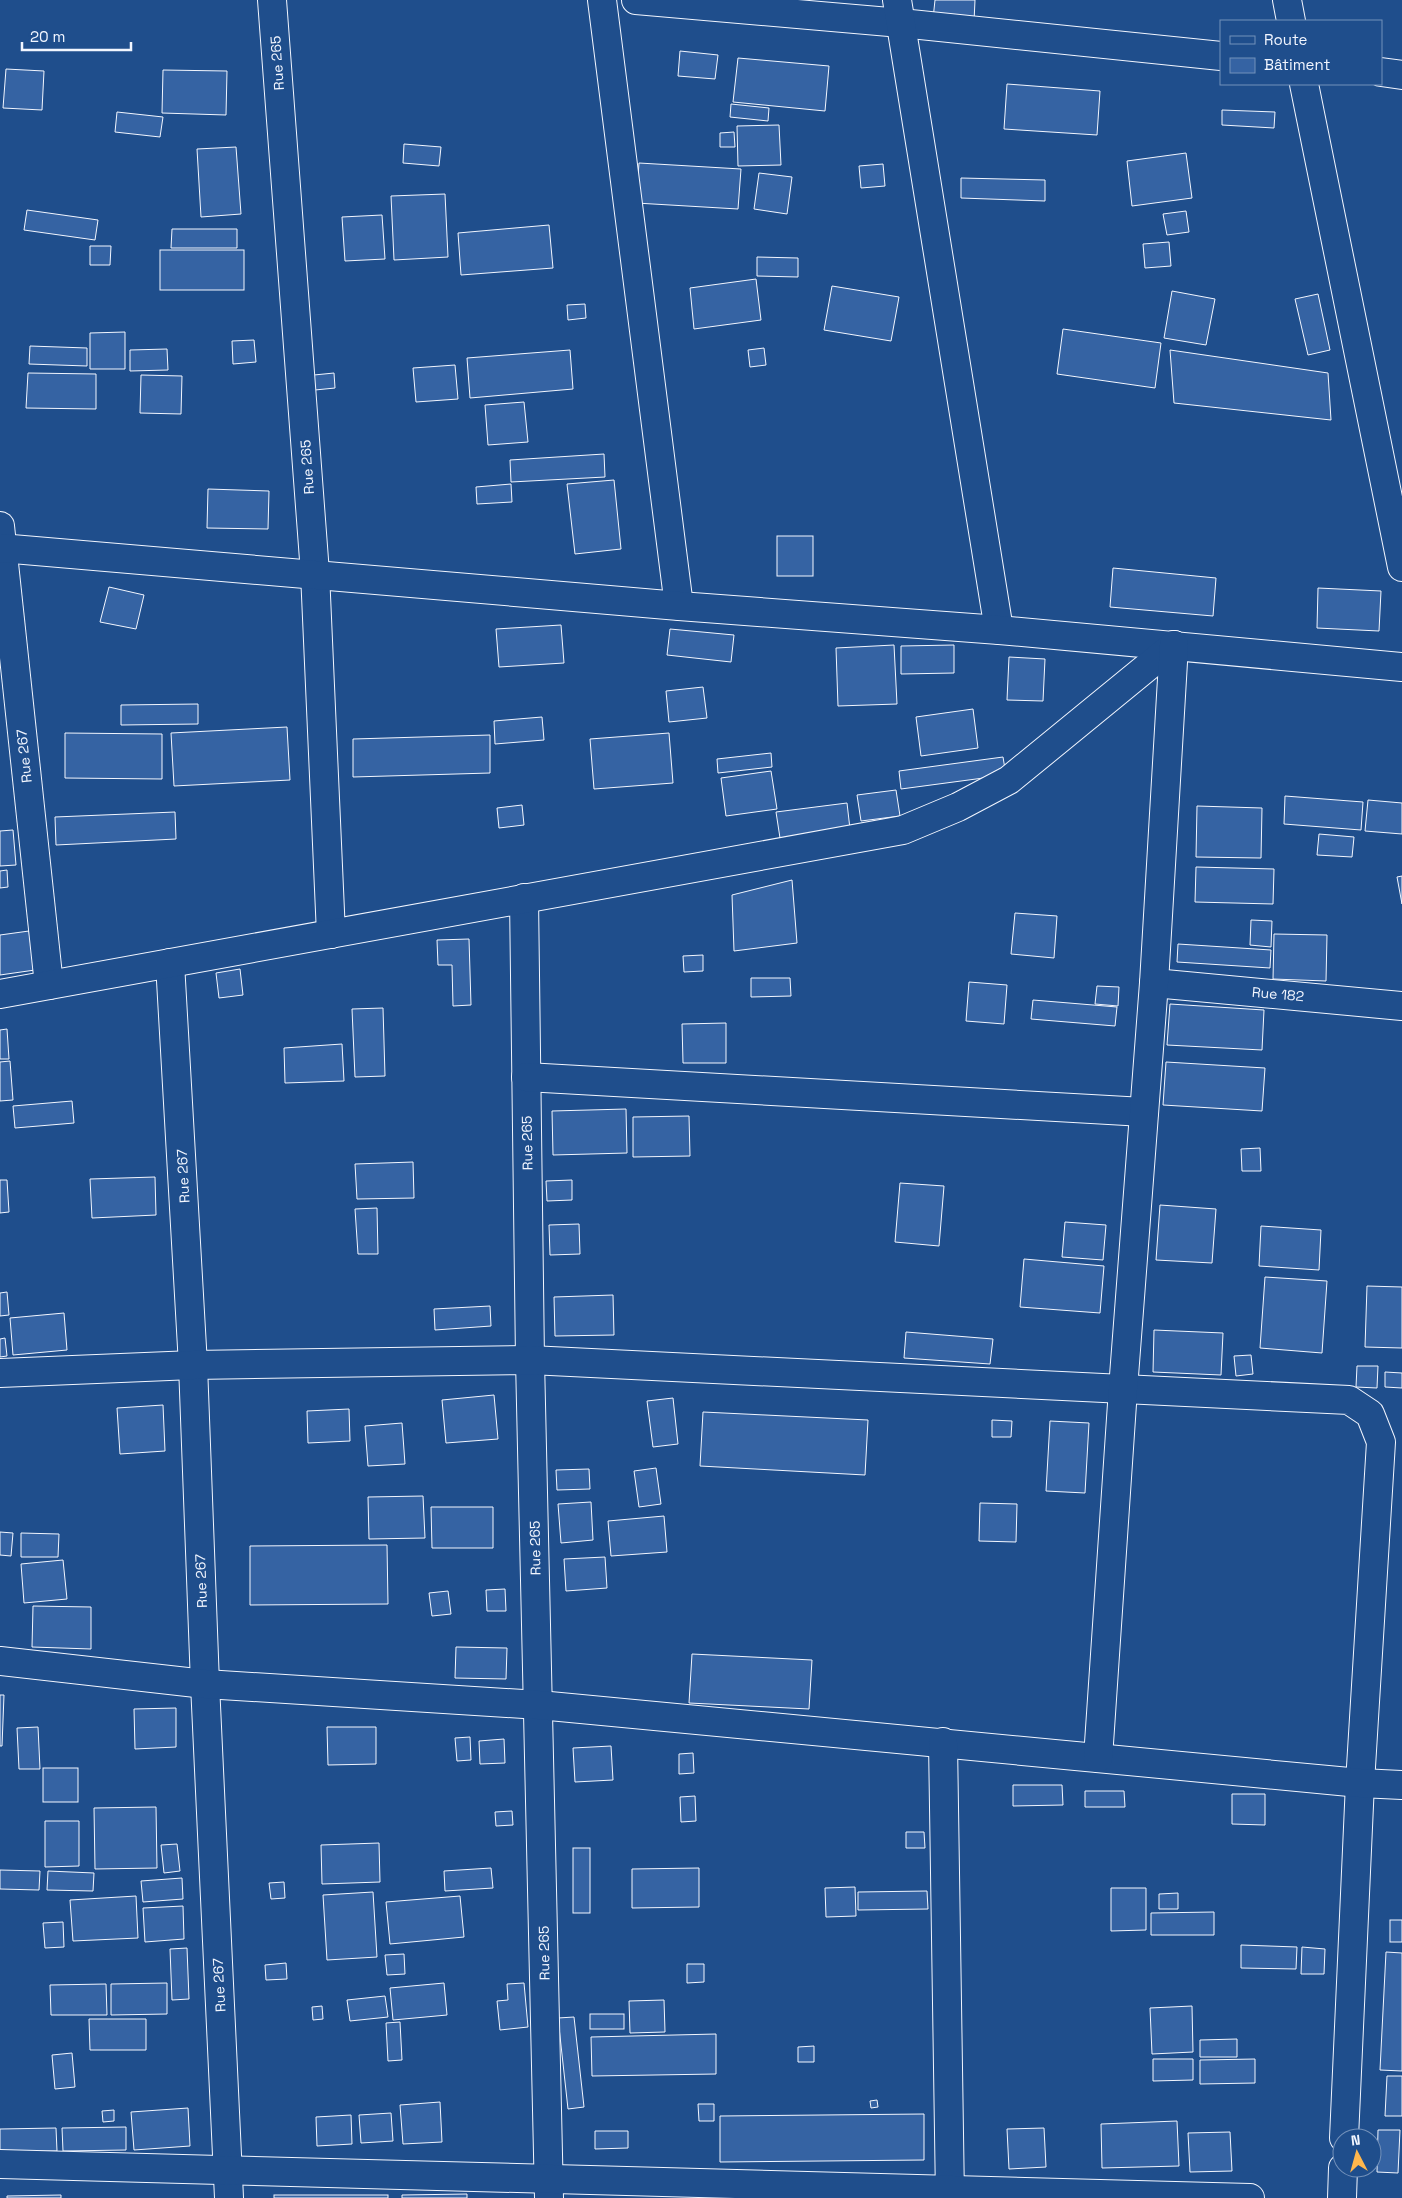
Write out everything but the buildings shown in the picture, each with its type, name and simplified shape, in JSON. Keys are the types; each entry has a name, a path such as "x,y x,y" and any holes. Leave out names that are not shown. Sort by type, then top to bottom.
{"street":[{"name":"Rue 265","path":"272,0 315,574 331,934"},
{"path":"602,0 679,606"},
{"path":"636,0 899,11 1220,56"},
{"path":"1287,0 1291,20"},
{"path":"899,11 999,630"},
{"path":"1382,72 1402,74"},
{"path":"1304,85 1402,567"},
{"path":"1,541 315,574 679,606 999,630 1402,667"},
{"name":"Rue 267","path":"1,541 49,985"},
{"path":"0,994 903,830 958,807 1009,780 1174,645"},
{"path":"1098,1758 1123,1390 1154,983 1174,645"},
{"name":"Rue 265","path":"524,898 530,1360 548,2188"},
{"name":"Rue 267","path":"170,963 194,1366 205,1684 229,2198"},
{"name":"Rue 182","path":"1154,983 1402,1006"},
{"path":"526,1078 1144,1112"},
{"path":"0,1373 194,1366 530,1360 1350,1400 1370,1414 1381,1442 1360,1783 1344,2128"},
{"path":"0,1661 205,1684 539,1705 1360,1783 1402,1785"},
{"path":"943,1742 950,2194"},
{"path":"0,2164 227,2170 548,2188 1250,2198"},
{"path":"1342,2198 1343,2178"}]}
